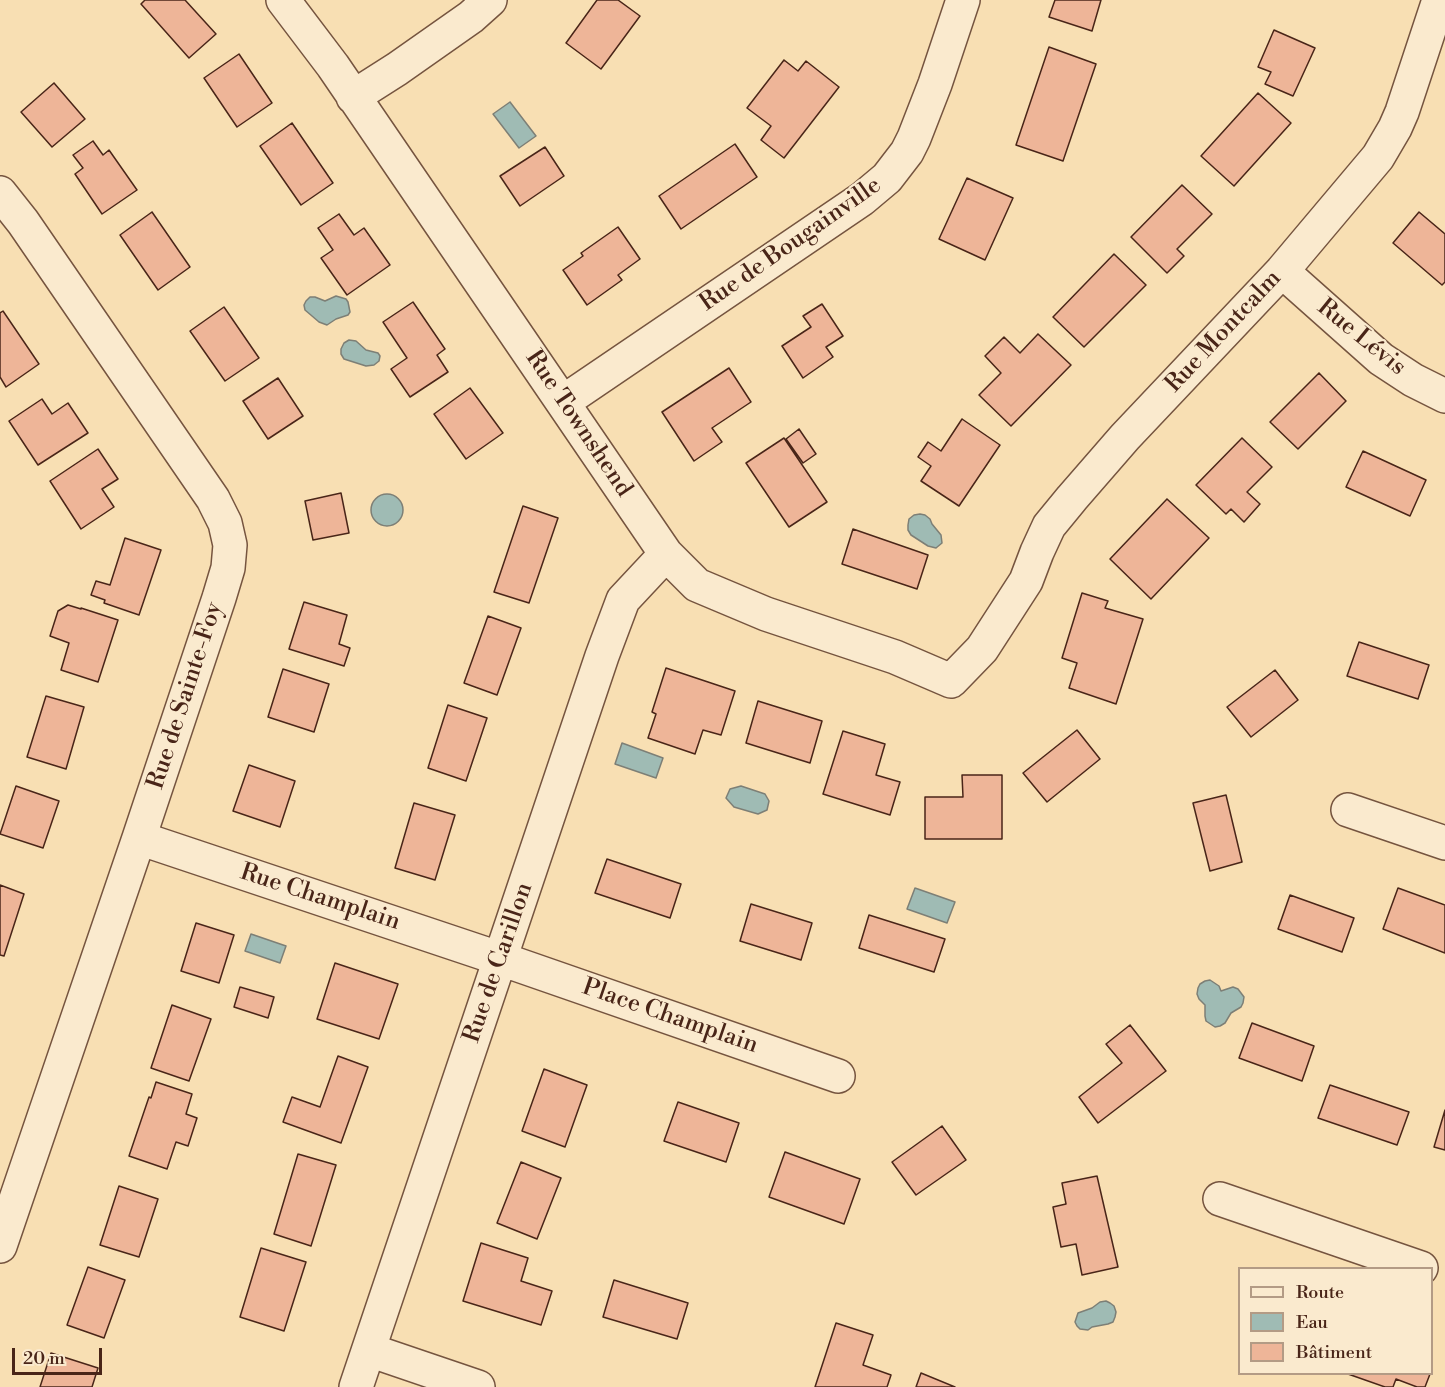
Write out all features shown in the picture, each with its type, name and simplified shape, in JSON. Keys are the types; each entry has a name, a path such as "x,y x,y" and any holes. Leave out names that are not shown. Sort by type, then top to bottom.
{"street":[{"name":"Rue Townshend","path":"283,0 333,66 666,554 697,585 766,614 895,657 951,681 982,649"},
{"path":"353,97 471,17 490,0"},
{"name":"Rue de Bougainville","path":"563,402 862,199 887,178 907,152 914,138 963,0"},
{"name":"Rue Montcalm","path":"982,649 1026,581 1049,526 1125,437 1282,271 1367,170 1387,142 1402,112 1439,0"},
{"name":"Rue de Sainte-Foy","path":"0,193 23,222 213,499 225,523 230,545 228,568 0,1246"},
{"name":"Rue Lévis","path":"1282,271 1381,359 1413,380 1445,396"},
{"name":"Rue de Carillon","path":"356,1387 623,600 666,554"},
{"path":"1348,810 1445,843"},
{"name":"Rue Champlain","path":"139,838 501,959"},
{"name":"Place Champlain","path":"501,959 838,1076"},
{"path":"1220,1199 1415,1267"},
{"path":"369,1350 478,1387"}],"water":[{"path":"510,102 536,136 519,148 493,114"},
{"path":"336,296 346,299 350,312 327,325 319,322 305,310 304,305 310,297 325,301"},
{"path":"349,340 356,341 366,350 378,353 379,361 374,365 366,366 344,359 341,349"},
{"path":"387,494 399,498 403,510 399,522 387,526 375,522 371,510 375,498"},
{"path":"920,514 930,519 941,535 942,543 936,548 928,546 911,535 908,530 909,519"},
{"path":"622,743 663,758 656,778 615,764"},
{"path":"741,786 765,794 769,801 767,810 758,814 734,807 726,798 730,789"},
{"path":"915,888 955,902 947,923 907,909"},
{"path":"251,934 286,946 280,963 245,951"},
{"path":"1210,980 1219,986 1221,991 1233,987 1238,989 1244,997 1241,1007 1231,1013 1225,1023 1215,1027 1206,1021 1205,1005 1197,994 1200,984"},
{"path":"1106,1301 1114,1306 1116,1312 1113,1322 1088,1330 1077,1326 1075,1322 1078,1313"}],"building":[{"path":"145,0 185,0 216,34 189,58 141,4"},
{"path":"597,0 618,0 640,16 601,69 566,43"},
{"path":"1055,0 1101,0 1092,31 1049,17"},
{"path":"1274,30 1315,48 1293,96 1265,84 1271,72 1258,67"},
{"path":"1049,47 1096,64 1063,161 1016,145"},
{"path":"239,54 272,103 237,127 204,78"},
{"path":"784,60 798,71 806,61 839,87 784,158 761,140 771,126 747,108"},
{"path":"54,83 85,119 52,147 21,112"},
{"path":"1258,93 1291,123 1234,186 1201,156"},
{"path":"292,123 333,183 301,205 260,146"},
{"path":"93,141 103,155 109,150 137,190 102,214 75,174 83,168 73,155"},
{"path":"735,144 757,177 681,229 659,196"},
{"path":"545,147 564,176 520,206 500,176"},
{"path":"967,178 1013,198 985,260 939,239"},
{"path":"1182,185 1212,214 1177,249 1184,256 1167,273 1131,237"},
{"path":"152,212 190,267 158,290 120,235"},
{"path":"1419,212 1445,234 1445,282 1442,285 1393,243"},
{"path":"339,214 354,235 364,228 390,265 347,295 321,258 333,250 318,228"},
{"path":"618,227 640,259 618,275 622,280 587,305 563,270 583,256 581,253"},
{"path":"1114,254 1146,285 1084,347 1053,317"},
{"path":"413,302 445,349 437,355 448,372 410,397 391,369 407,358 383,322"},
{"path":"822,304 843,336 826,347 833,357 803,378 782,346 811,327 803,316"},
{"path":"224,307 259,358 225,381 190,331"},
{"path":"3,311 39,364 6,387 0,377 0,313"},
{"path":"1038,334 1071,365 1011,426 979,395 1001,373 985,356 1004,337 1020,353"},
{"path":"729,368 751,402 712,428 722,442 694,461 662,412"},
{"path":"1319,373 1346,401 1298,449 1270,422"},
{"path":"278,378 303,416 268,439 243,401"},
{"path":"470,388 503,433 466,459 434,414"},
{"path":"42,399 52,414 68,403 88,433 38,465 9,421"},
{"path":"962,419 1000,445 959,506 921,481 931,466 918,457 928,442 941,451"},
{"path":"799,429 816,454 803,463 786,439"},
{"path":"784,438 827,502 789,527 746,463"},
{"path":"1242,438 1272,467 1247,492 1260,504 1244,522 1231,509 1226,514 1196,485"},
{"path":"98,449 118,479 102,489 114,507 81,529 50,481"},
{"path":"1363,451 1426,480 1410,516 1346,487"},
{"path":"341,493 349,533 313,540 305,501"},
{"path":"1167,499 1209,538 1151,599 1110,559"},
{"path":"523,506 558,518 529,603 494,592"},
{"path":"853,529 928,555 917,589 842,564"},
{"path":"125,538 161,550 139,615 104,603 105,600 91,595 96,581 110,585"},
{"path":"1082,593 1108,601 1105,608 1143,619 1116,704 1069,688 1077,663 1062,658"},
{"path":"304,602 347,615 339,644 350,648 344,666 289,649"},
{"path":"68,605 118,620 98,682 61,670 69,643 50,636 58,611"},
{"path":"488,616 521,628 497,695 464,683"},
{"path":"1359,642 1429,665 1418,699 1347,676"},
{"path":"666,668 735,691 721,735 703,730 695,754 648,738 656,714 652,712"},
{"path":"283,669 329,684 314,732 268,717"},
{"path":"1275,670 1298,700 1251,737 1227,707"},
{"path":"46,696 84,707 66,769 27,757"},
{"path":"758,701 822,721 810,763 746,743"},
{"path":"448,705 487,718 466,781 428,768"},
{"path":"1077,730 1100,759 1047,802 1023,773"},
{"path":"843,731 885,744 876,775 900,782 890,815 823,794"},
{"path":"249,765 295,781 280,827 233,811"},
{"path":"962,775 1002,775 1002,839 925,839 925,797 963,797"},
{"path":"16,786 59,801 43,848 0,834"},
{"path":"1226,795 1242,862 1210,871 1193,803"},
{"path":"414,803 455,815 435,880 395,868"},
{"path":"607,859 681,884 670,918 595,893"},
{"path":"0,885 24,894 4,956 0,955"},
{"path":"1398,888 1445,905 1445,953 1383,929"},
{"path":"1290,895 1354,918 1342,952 1278,929"},
{"path":"751,904 812,923 801,960 740,941"},
{"path":"869,915 945,939 934,972 859,948"},
{"path":"196,923 234,935 219,983 181,971"},
{"path":"335,963 398,984 379,1039 317,1019"},
{"path":"240,987 274,997 268,1018 234,1007"},
{"path":"172,1005 211,1019 189,1081 151,1068"},
{"path":"1252,1023 1314,1046 1302,1081 1239,1058"},
{"path":"1130,1025 1166,1071 1098,1123 1079,1097 1122,1063 1106,1044"},
{"path":"338,1056 368,1067 341,1143 283,1122 292,1097 320,1107"},
{"path":"544,1069 587,1085 565,1147 522,1131"},
{"path":"156,1082 192,1094 186,1114 197,1118 188,1146 176,1142 167,1169 129,1156"},
{"path":"1330,1085 1409,1112 1397,1145 1318,1118"},
{"path":"678,1102 739,1123 726,1162 664,1141"},
{"path":"1445,1110 1445,1150 1434,1147"},
{"path":"942,1126 966,1160 916,1195 892,1162"},
{"path":"785,1152 860,1179 844,1224 769,1197"},
{"path":"298,1154 336,1165 311,1246 274,1234"},
{"path":"521,1162 561,1178 537,1239 497,1223"},
{"path":"1097,1176 1118,1267 1082,1275 1076,1244 1061,1247 1053,1207 1066,1204 1062,1183"},
{"path":"119,1186 158,1199 139,1257 100,1245"},
{"path":"481,1243 528,1258 521,1281 552,1291 541,1325 463,1301"},
{"path":"261,1248 306,1262 284,1331 240,1317"},
{"path":"88,1267 125,1280 104,1338 67,1325"},
{"path":"614,1280 688,1303 677,1339 603,1317"},
{"path":"836,1323 873,1335 863,1365 891,1375 887,1387 815,1387"},
{"path":"51,1353 98,1368 92,1387 40,1387"},
{"path":"921,1373 955,1387 916,1387"},
{"path":"1351,1375 1430,1375 1425,1387 1417,1387 1396,1379 1393,1387 1385,1387"}]}
